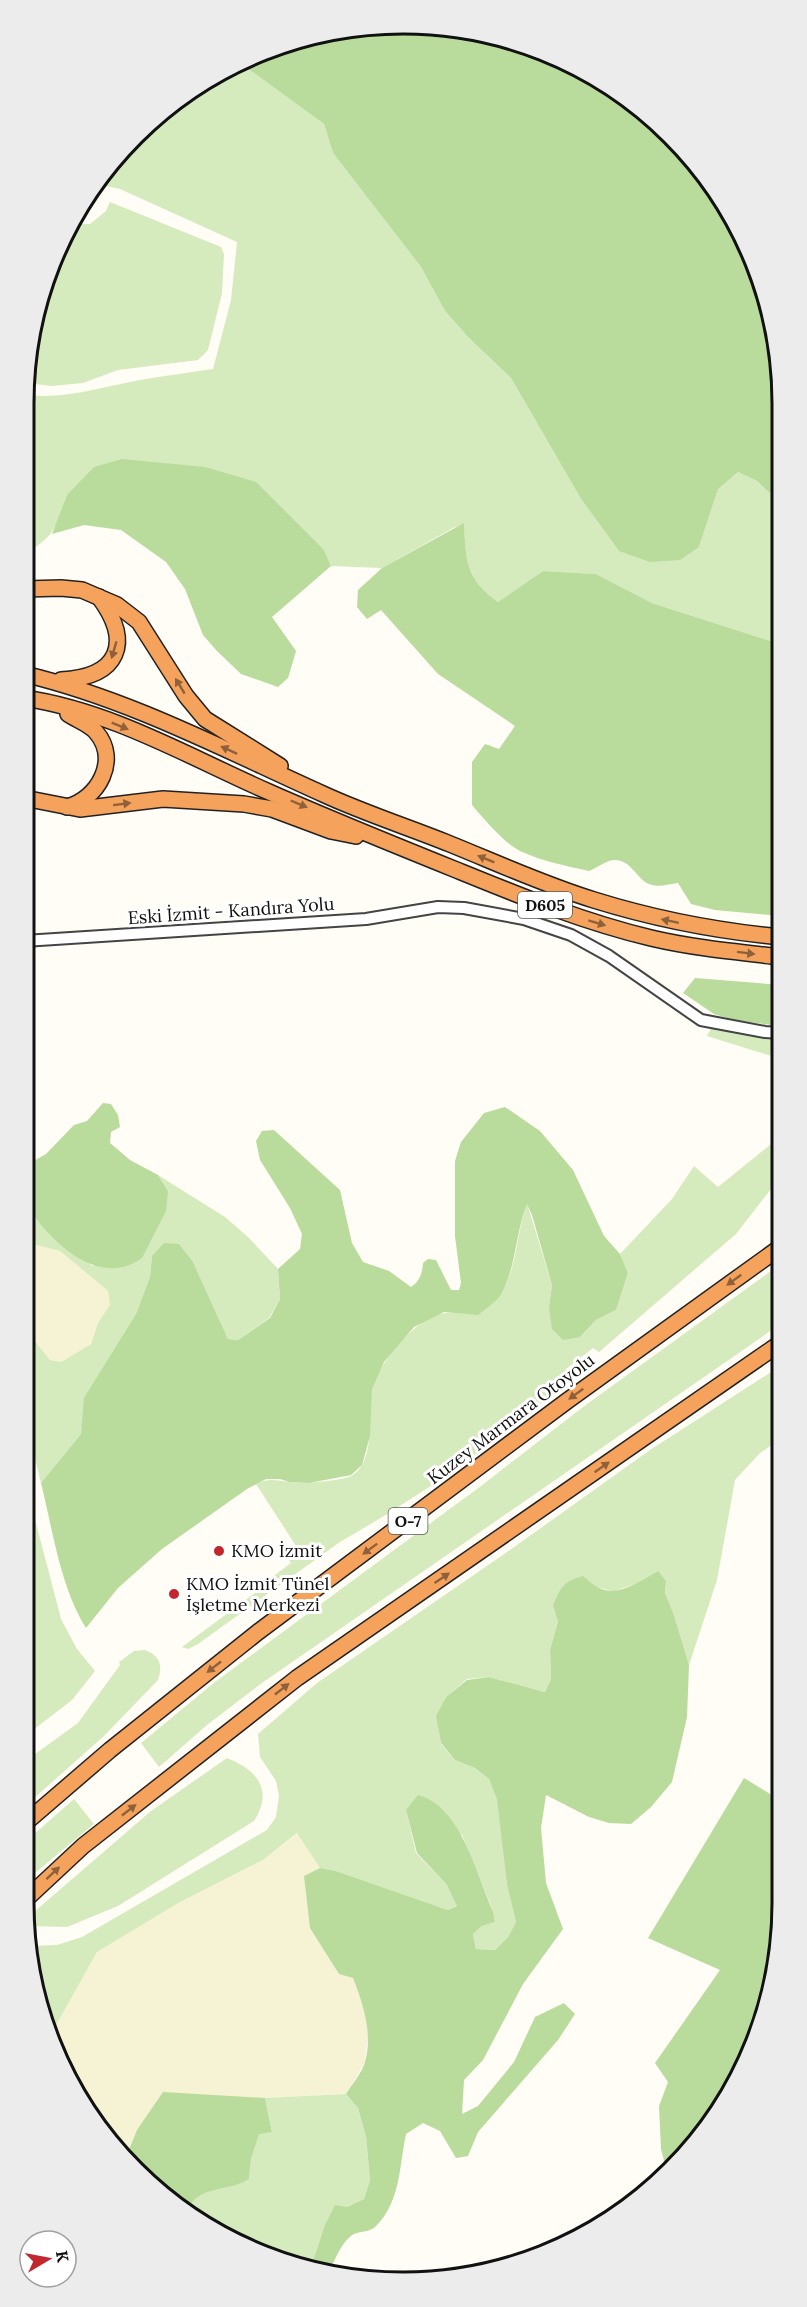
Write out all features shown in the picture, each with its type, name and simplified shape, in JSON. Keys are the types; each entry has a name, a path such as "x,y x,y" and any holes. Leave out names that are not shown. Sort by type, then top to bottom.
{"highway":[{"path":"34,589 82,590 117,605 139,622 186,696 205,719 326,796"},
{"path":"52,680 87,677 102,670 111,662 118,636 115,623 99,597"},
{"path":"34,676 52,680 164,720 326,796 592,900 665,920 728,932 772,936"},
{"path":"34,700 95,716 179,749 267,791 386,841"},
{"path":"43,701 87,725 97,733 104,746 105,771 98,786 77,804 64,807"},
{"path":"34,800 80,810 163,799 244,804 272,809 331,831 386,841"},
{"name":"D605","path":"386,841 519,896 606,926 651,938 772,956"},
{"name":"Kuzey Marmara Otoyolu","path":"34,1815 110,1750 258,1632 567,1401 772,1253"},
{"path":"34,1892 83,1846 297,1677 772,1349"}],"street":[{"name":"Eski İzmit - Kandıra Yolu","path":"34,940 366,919 438,908 464,908 524,919 571,935 609,956 663,991 701,1020 772,1032"}],"shaded area":[{"path":"34,1244 60,1251 108,1291 111,1305 98,1323 91,1344 61,1362 50,1360 34,1340"},
{"path":"298,1833 320,1868 304,1876 364,2004 368,2035 365,2062 346,2094 265,2098 137,2130 129,2150 97,2109 84,2088 56,2026 97,1952 180,1902 263,1860"}],"green space":[{"path":"404,34 452,38 499,47 545,63 588,84 647,126 681,160 710,198 734,240 753,285 765,332 772,379 772,495 757,481 738,472 718,489 699,547 680,560 650,562 619,551 581,499 511,378 469,338 445,311 421,267 333,153 324,124 249,69 308,47 355,38"},
{"path":"249,69 324,124 333,153 421,267 445,311 469,338 511,378 581,499 619,551 699,547 718,488 738,472 757,481 772,495 772,641 652,603 596,574 543,571 498,602 479,585 469,568 464,524 382,568 331,566 324,550 67,495 53,530 34,549 34,396 65,395 145,379 213,369 231,300 237,242 120,189 106,186 126,160 160,126 198,97"},
{"path":"110,202 221,247 224,254 222,293 208,350 198,360 118,370 83,383 51,386 35,384 47,308 63,262 81,224 90,224 106,211"},
{"path":"122,459 205,467 256,482 324,550 331,566 272,617 296,651 288,678 278,687 241,674 217,651 203,635 185,589 166,562 121,530 84,525 52,534 67,495 94,467"},
{"path":"464,523 469,568 479,585 498,602 543,571 596,574 652,603 772,641 772,915 715,910 691,904 678,883 660,886 649,884 630,866 621,861 608,861 589,871 537,858 520,851 507,842 472,805 472,762 485,744 499,749 515,726 438,674 381,610 367,619 357,607 358,590 382,568"},
{"path":"695,978 772,984 772,1025 733,1020 714,1014 683,993"},
{"path":"711,1028 772,1037 772,1056 707,1036"},
{"path":"103,1103 111,1104 118,1115 120,1127 111,1132 110,1143 130,1160 158,1175 168,1191 166,1211 142,1258 127,1266 112,1268 97,1266 82,1260 56,1241 34,1217 34,1161 46,1154 74,1125 87,1121"},
{"path":"505,1107 540,1131 573,1170 604,1236 620,1254 628,1273 616,1310 596,1320 580,1337 563,1340 552,1329 549,1307 552,1285 527,1204 510,1273 498,1299 478,1315 444,1312 414,1327 384,1362 372,1389 370,1436 362,1465 351,1475 309,1483 266,1479 247,1489 162,1549 118,1588 86,1628 77,1612 64,1576 41,1483 81,1434 84,1398 136,1314 150,1277 152,1256 164,1243 179,1244 193,1262 228,1339 238,1340 270,1318 280,1299 278,1269 300,1249 302,1234 290,1208 260,1160 256,1141 262,1131 274,1130 340,1190 352,1243 363,1262 389,1271 411,1287 420,1277 423,1263 428,1259 436,1260 451,1290 459,1290 461,1283 455,1236 455,1161 461,1142 484,1113"},
{"path":"772,1143 772,1188 736,1234 599,1352 593,1348 566,1369 570,1379 503,1434 437,1482 340,1542 198,1644 188,1649 182,1647 263,1587 263,1584 291,1563 285,1554 296,1546 256,1484 270,1480 297,1483 331,1481 351,1476 359,1469 365,1460 368,1448 372,1389 382,1367 401,1342 423,1322 446,1313 478,1314 497,1299 510,1274 527,1203 552,1285 549,1307 580,1337 596,1320 616,1310 628,1273 620,1254 672,1199 694,1166 718,1187"},
{"path":"158,1175 225,1217 248,1237 278,1269 280,1299 269,1318 238,1340 228,1339 193,1262 152,1256 150,1277 136,1314 85,1398 81,1434 41,1483 34,1455 34,1340 50,1360 61,1362 91,1344 98,1323 110,1305 108,1291 60,1251 34,1244 34,1217 58,1242 93,1266 168,1191"},
{"path":"772,1270 772,1330 262,1683 207,1725 159,1767 141,1743 215,1682 481,1486 583,1407"},
{"path":"772,1371 772,1445 760,1453 735,1480 717,1580 689,1665 665,1593 666,1581 635,1584 614,1591 599,1588 558,1620 550,1650 551,1679 545,1692 489,1677 467,1679 446,1697 437,1716 441,1744 455,1760 475,1768 489,1779 498,1799 507,1885 516,1922 508,1937 495,1950 476,1949 473,1934 482,1926 495,1922 493,1911 462,1835 406,1810 416,1853 447,1885 458,1905 448,1910 336,1871 320,1868 297,1833 263,1860 180,1902 97,1952 56,2026 47,1999 37,1946 57,1945 82,1937 267,1830 276,1817 279,1796 276,1781 260,1757 258,1734 317,1683 650,1450"},
{"path":"34,1515 61,1619 77,1649 95,1671 72,1700 34,1729"},
{"path":"658,1571 666,1581 665,1593 689,1665 687,1717 672,1782 651,1807 631,1824 609,1823 589,1817 546,1795 541,1828 546,1883 563,1929 523,1984 483,2060 464,2080 462,2114 478,2106 514,2062 535,2017 564,2003 575,2014 558,2040 478,2132 468,2156 456,2158 440,2131 423,2123 406,2134 398,2183 384,2216 374,2228 350,2236 337,2254 333,2265 313,2261 324,2227 335,2205 347,2207 364,2199 370,2180 366,2137 358,2108 346,2094 365,2062 368,2041 366,2019 353,1978 339,1974 310,1928 304,1876 320,1868 336,1871 448,1910 457,1906 447,1885 417,1853 406,1810 418,1795 433,1802 445,1813 465,1843 493,1911 495,1922 482,1926 473,1934 476,1949 495,1950 508,1937 516,1922 507,1885 497,1799 489,1779 475,1768 455,1760 441,1743 436,1716 446,1697 467,1680 489,1677 545,1692 551,1679 550,1650 558,1621 553,1605 561,1589 571,1580 583,1576 599,1588 614,1591 629,1587"},
{"path":"145,1650 157,1658 160,1665 158,1680 104,1736 34,1798 34,1755 78,1723 120,1665 119,1662 134,1651"},
{"path":"227,1758 254,1775 262,1791 260,1810 254,1821 118,1906 67,1927 35,1926 34,1912 151,1811"},
{"path":"744,1778 772,1795 772,1928 760,1999 744,2045 723,2088 696,2128 665,2163 661,2149 659,2106 668,2082 655,2063 720,1970 648,1938"},
{"path":"74,1799 94,1824 34,1874 34,1834"},
{"path":"163,2092 265,2098 272,2132 259,2134 251,2159 249,2179 202,2195 190,2204 160,2181 129,2150 137,2130"},
{"path":"346,2094 358,2108 366,2137 370,2180 364,2199 347,2207 324,2227 313,2261 285,2253 240,2234 190,2204 201,2195 234,2186 249,2179 251,2159 259,2133 272,2131 265,2098"}],"place":[{"name":"KMO İzmit","path":"219,1551"},
{"name":"KMO İzmit Tünel İşletme Merkezi","path":"174,1594"}]}
